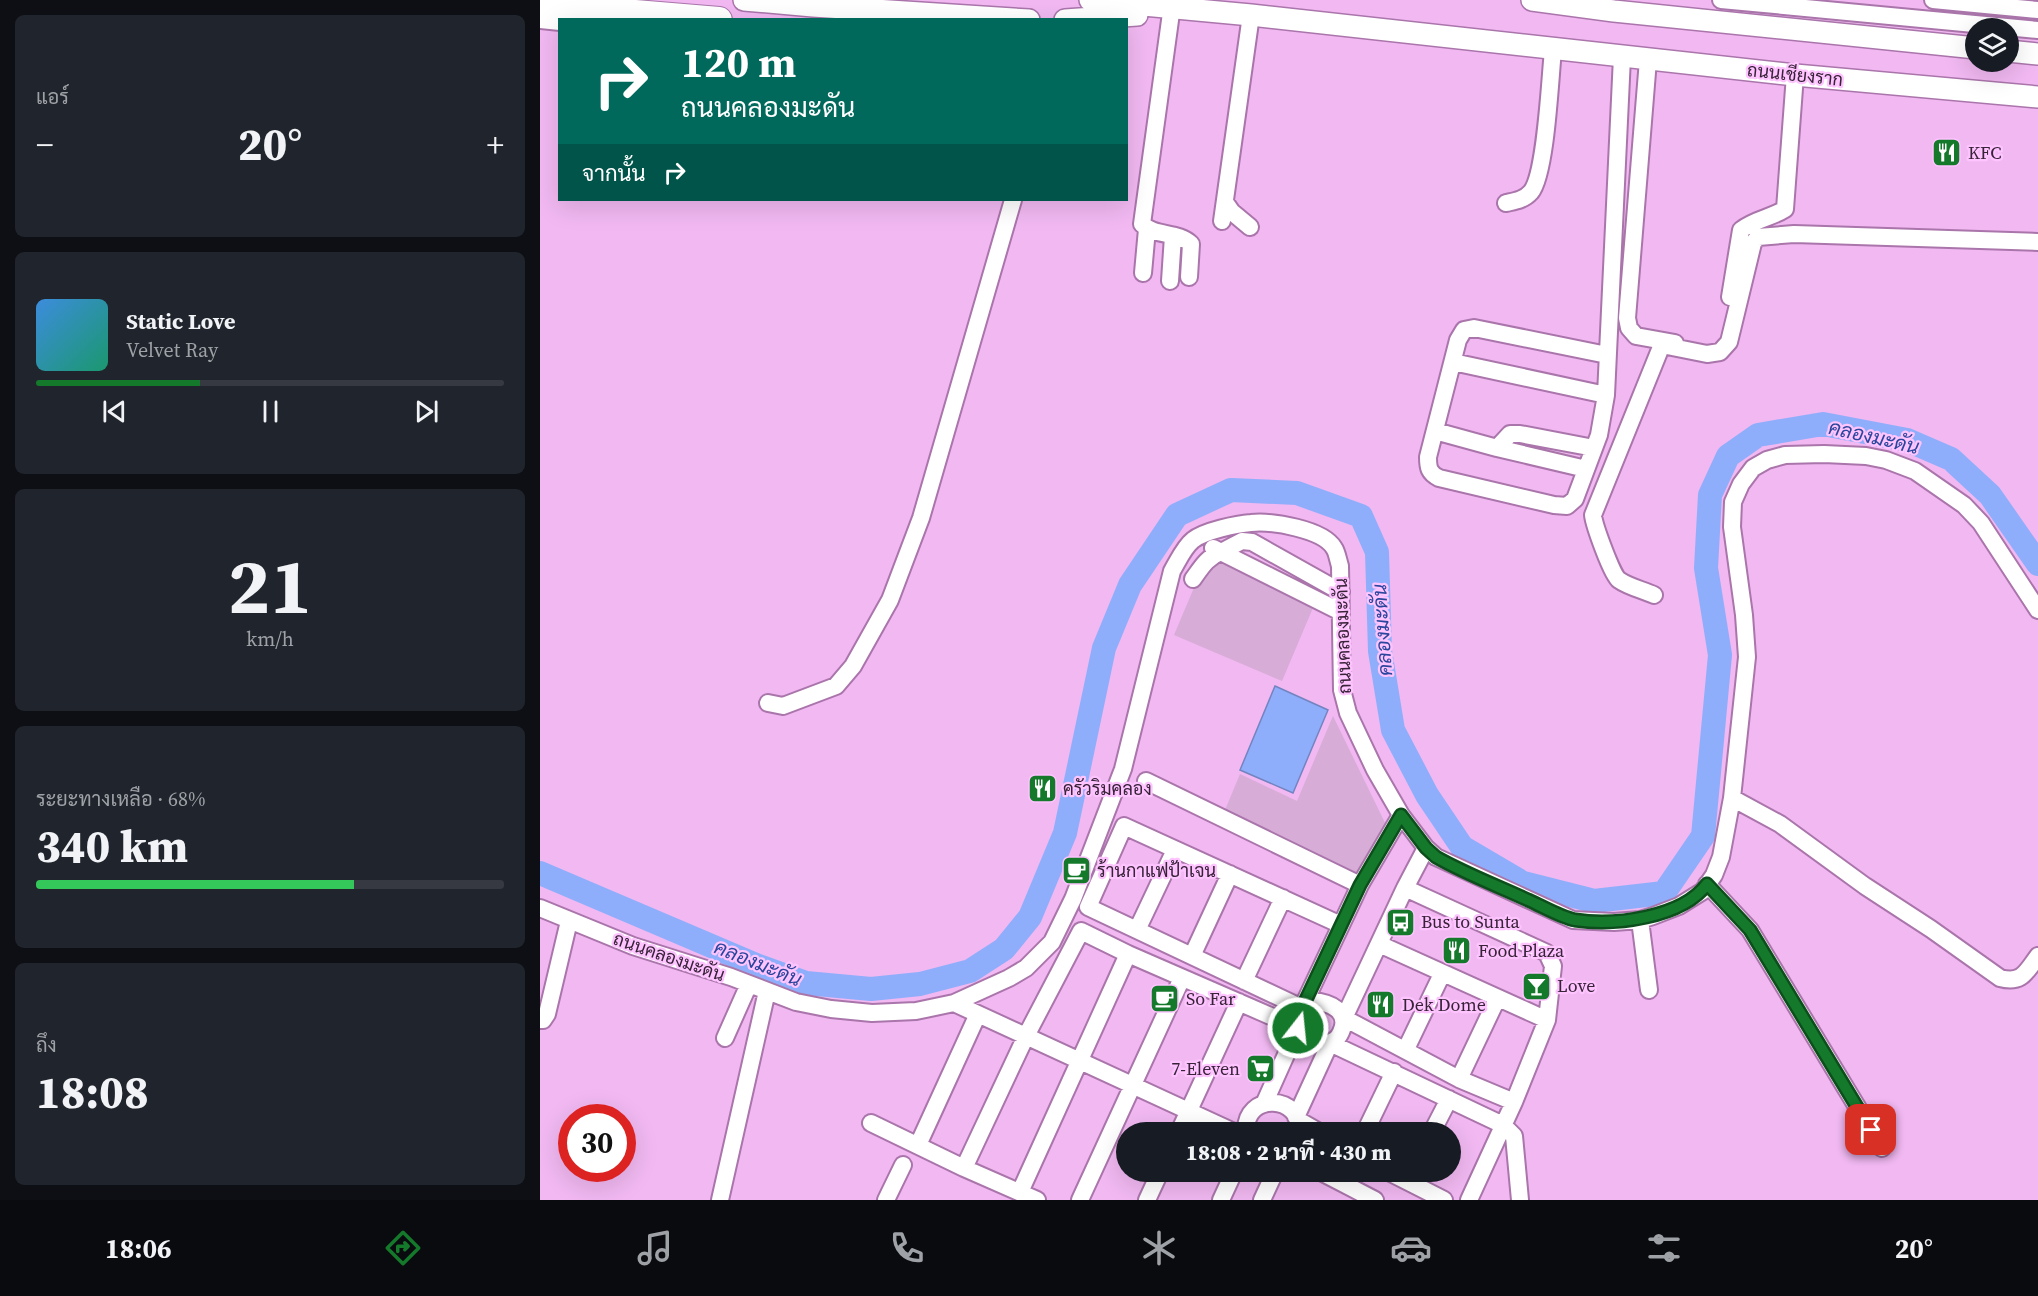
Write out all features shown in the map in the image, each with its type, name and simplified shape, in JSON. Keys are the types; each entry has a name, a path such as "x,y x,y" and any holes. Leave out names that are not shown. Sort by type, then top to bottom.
{"highway":[{"path":"540,5 634,15 691,18"}],"main road":[{"path":"744,0 998,18"},
{"path":"1090,0 1251,15"},
{"path":"1532,0 1614,11 1965,47"},
{"path":"1095,18 1194,10"},
{"name":"ถนนเชียงราก","path":"1251,15 1552,50 2038,98"},
{"path":"2019,52 2038,54"}],"street":[{"path":"1721,0 2038,30"},
{"path":"1770,3 1814,0"},
{"path":"1933,0 2038,10"},
{"path":"1171,13 1142,224 1147,230 1186,239 1191,244 1189,277"},
{"path":"1222,221 1251,15"},
{"path":"540,20 558,22"},
{"path":"1506,203 1523,198 1532,191 1541,167 1552,50"},
{"path":"1607,355 1474,328 1464,330 1458,340 1428,457 1428,468 1431,474 1439,478 1554,505 1568,506 1575,499 1603,419 1606,395 1622,57"},
{"path":"1648,60 1627,318 1629,328 1636,336 1698,348 1707,347 1716,342 1725,330 1742,230 1751,222 1776,215 1785,209 1795,75"},
{"path":"768,704 783,706 836,686 854,666 891,600 921,518 1013,201"},
{"path":"1225,202 1232,212 1250,227"},
{"path":"1143,273 1147,230"},
{"path":"1654,595 1619,580 1612,572 1594,525 1593,515 1661,347 1667,346 1707,354 1720,352 1728,342 1753,243 1758,237 1794,234 2038,242"},
{"path":"1170,281 1173,237"},
{"path":"1453,362 1606,395"},
{"path":"1435,431 1586,469"},
{"path":"1497,448 1510,434 1520,434 1594,448"},
{"name":"ถนนคลองมะดัน","path":"540,908 633,946 796,1002 831,1009 872,1013 916,1011 954,1003 1009,978 1026,968 1052,942 1073,899 1123,769 1172,571 1193,540 1210,532 1252,523 1302,529 1319,536 1334,547 1340,566 1342,690 1348,713 1375,770 1401,815 1426,848 1449,864 1573,920 1614,922 1640,920 1679,906 1702,891 1714,875 1721,857 1732,798 1747,657 1744,615 1732,527 1733,502 1741,484 1753,468 1767,460 1785,455 1824,454 1876,458 1915,471 1955,499 1981,523 2038,610"},
{"path":"1193,540 1341,612"},
{"path":"1192,579 1214,554 1242,542 1252,542 1341,592"},
{"path":"1146,781 1360,885"},
{"path":"1732,798 1780,824 2000,978 2009,981 2018,980 2038,956"},
{"path":"1264,1104 1298,1028 1302,1008 1341,925 1360,885 1401,815"},
{"path":"1302,1008 1088,907 1124,826 1341,925"},
{"path":"1298,1122 1330,1043 1343,1030 1344,1018 1426,848"},
{"path":"1137,930 1175,850"},
{"path":"1192,956 1230,874"},
{"path":"1707,884 1750,930 1882,1148"},
{"path":"1405,888 1547,953 1553,966 1547,1020 1514,1102 1469,1200"},
{"path":"1244,981 1283,898"},
{"path":"1640,920 1649,990"},
{"path":"540,1020 543,1020 547,1014 569,921"},
{"path":"964,1168 1026,1036 1081,931 1128,954 1298,1028 1303,1035 1316,1043 1330,1043 1503,1125 1514,1136 1520,1200"},
{"path":"1379,944 1547,1020"},
{"path":"1020,1192 1128,954"},
{"path":"1406,1049 1442,974"},
{"path":"1080,1200 1182,978"},
{"path":"725,1038 749,984"},
{"path":"720,1200 767,991"},
{"path":"1459,1078 1497,999"},
{"path":"1302,1008 1312,1001 1339,1010 1344,1018 1459,1078 1514,1102"},
{"path":"1184,1122 1239,1002"},
{"path":"954,1003 1212,1122"},
{"path":"918,1145 978,1014"},
{"path":"1370,1122 1394,1072"},
{"path":"1437,1122 1449,1099"},
{"path":"1246,1122 1254,1110 1264,1104 1281,1104 1288,1107 1297,1122"},
{"path":"871,1123 1037,1200"},
{"path":"886,1200 903,1165"},
{"path":"1147,1200 1155,1182"},
{"path":"1221,1200 1229,1182"},
{"path":"1262,1200 1270,1182"},
{"path":"1340,1182 1375,1200"},
{"path":"1418,1182 1444,1200"}],"shaded area":[{"path":"1207,557 1315,603 1282,681 1174,635"},
{"path":"1333,716 1387,827 1356,880 1223,815 1240,774 1297,801"}],"water":[{"path":"1275,686 1328,710 1293,793 1240,770"}],"waterway":[{"name":"คลองมะดัน","path":"540,873 756,965 806,983 871,989 920,984 970,971 1004,949 1030,917 1065,833 1104,648 1130,585 1177,515 1231,490 1297,493 1361,516 1377,552 1380,651 1393,730 1427,795 1462,847 1523,883 1594,901 1664,893 1703,836 1720,655 1706,568 1710,495 1728,456 1758,435 1823,424 1907,440 1951,459 1990,495 2038,564"}],"place":[{"name":"KFC","path":"1947,153"},
{"name":"ครัวริมคลอง","path":"1042,789"},
{"name":"ร้านกาแฟป้าเจน","path":"1076,871"},
{"name":"Bus to Sunta","path":"1400,922"},
{"name":"Food Plaza","path":"1457,951"},
{"name":"Love","path":"1536,986"},
{"name":"So Far","path":"1165,999"},
{"name":"Dek Dome","path":"1381,1005"},
{"name":"7-Eleven","path":"1261,1069"}],"route":[{"path":"1298,1028 1302,1008 1360,885 1401,815 1426,848 1436,857 1573,920 1614,922 1640,920 1679,906 1702,891 1707,884 1750,930 1871,1130"}]}
